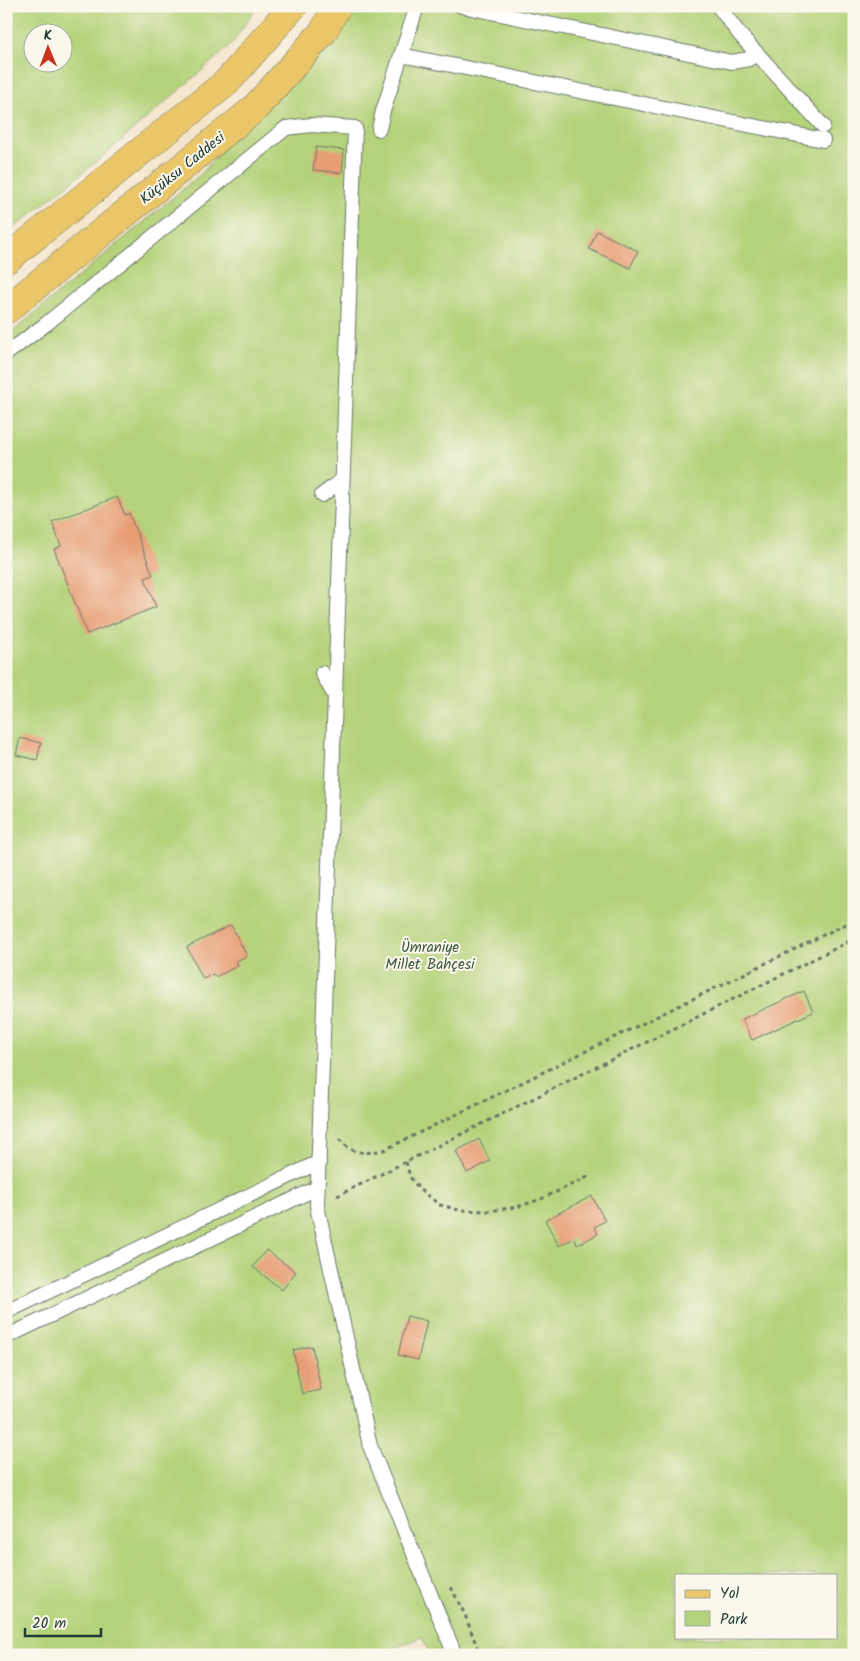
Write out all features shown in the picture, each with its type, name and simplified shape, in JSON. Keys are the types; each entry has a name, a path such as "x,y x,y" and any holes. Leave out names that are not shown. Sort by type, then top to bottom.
{"main road":[{"path":"6,260 226,82 293,6"},
{"name":"Küçüksu Caddesi","path":"6,310 254,109 323,32 337,6"}],"lane":[{"path":"379,129 417,6"},
{"path":"462,6 732,62 749,59 757,53"},
{"path":"401,56 823,133 718,6"},
{"path":"6,354 46,324 286,128 311,125 355,128 317,1206 370,1446 430,1589 455,1655"},
{"path":"322,495 342,480"},
{"path":"322,673 335,694"},
{"path":"6,1312 318,1162"},
{"path":"6,1337 317,1188"}],"path":[{"path":"336,1134 340,1141 351,1150 365,1154 384,1150 854,920"},
{"path":"317,1206 854,939"},
{"path":"406,1162 410,1177 420,1190 440,1205 459,1210 489,1211 517,1207 541,1199 590,1176"},
{"path":"448,1582 465,1615 480,1655"}],"green space":[{"path":"6,6 257,6 231,45 102,157 6,234"},
{"name":"Ümraniye Millet Bahçesi","path":"348,6 854,6 854,1655 430,1655 422,1637 378,1655 6,1655 6,337 200,175"}],"building":[{"path":"316,147 344,150 342,173 313,170"},
{"path":"597,231 638,251 630,268 589,249"},
{"path":"117,497 125,515 129,513 153,575 145,578 156,607 87,634 54,549 61,546 52,522"},
{"path":"20,738 41,743 37,760 16,755"},
{"path":"231,925 247,956 236,961 238,966 215,977 213,974 203,979 187,947"},
{"path":"804,991 813,1012 752,1040 742,1019"},
{"path":"479,1139 490,1161 467,1173 456,1151"},
{"path":"592,1196 605,1221 594,1227 598,1234 577,1245 574,1238 559,1246 545,1220"},
{"path":"266,1250 296,1272 282,1290 253,1267"},
{"path":"407,1316 427,1321 418,1360 398,1355"},
{"path":"312,1346 321,1390 302,1394 293,1350"}]}
